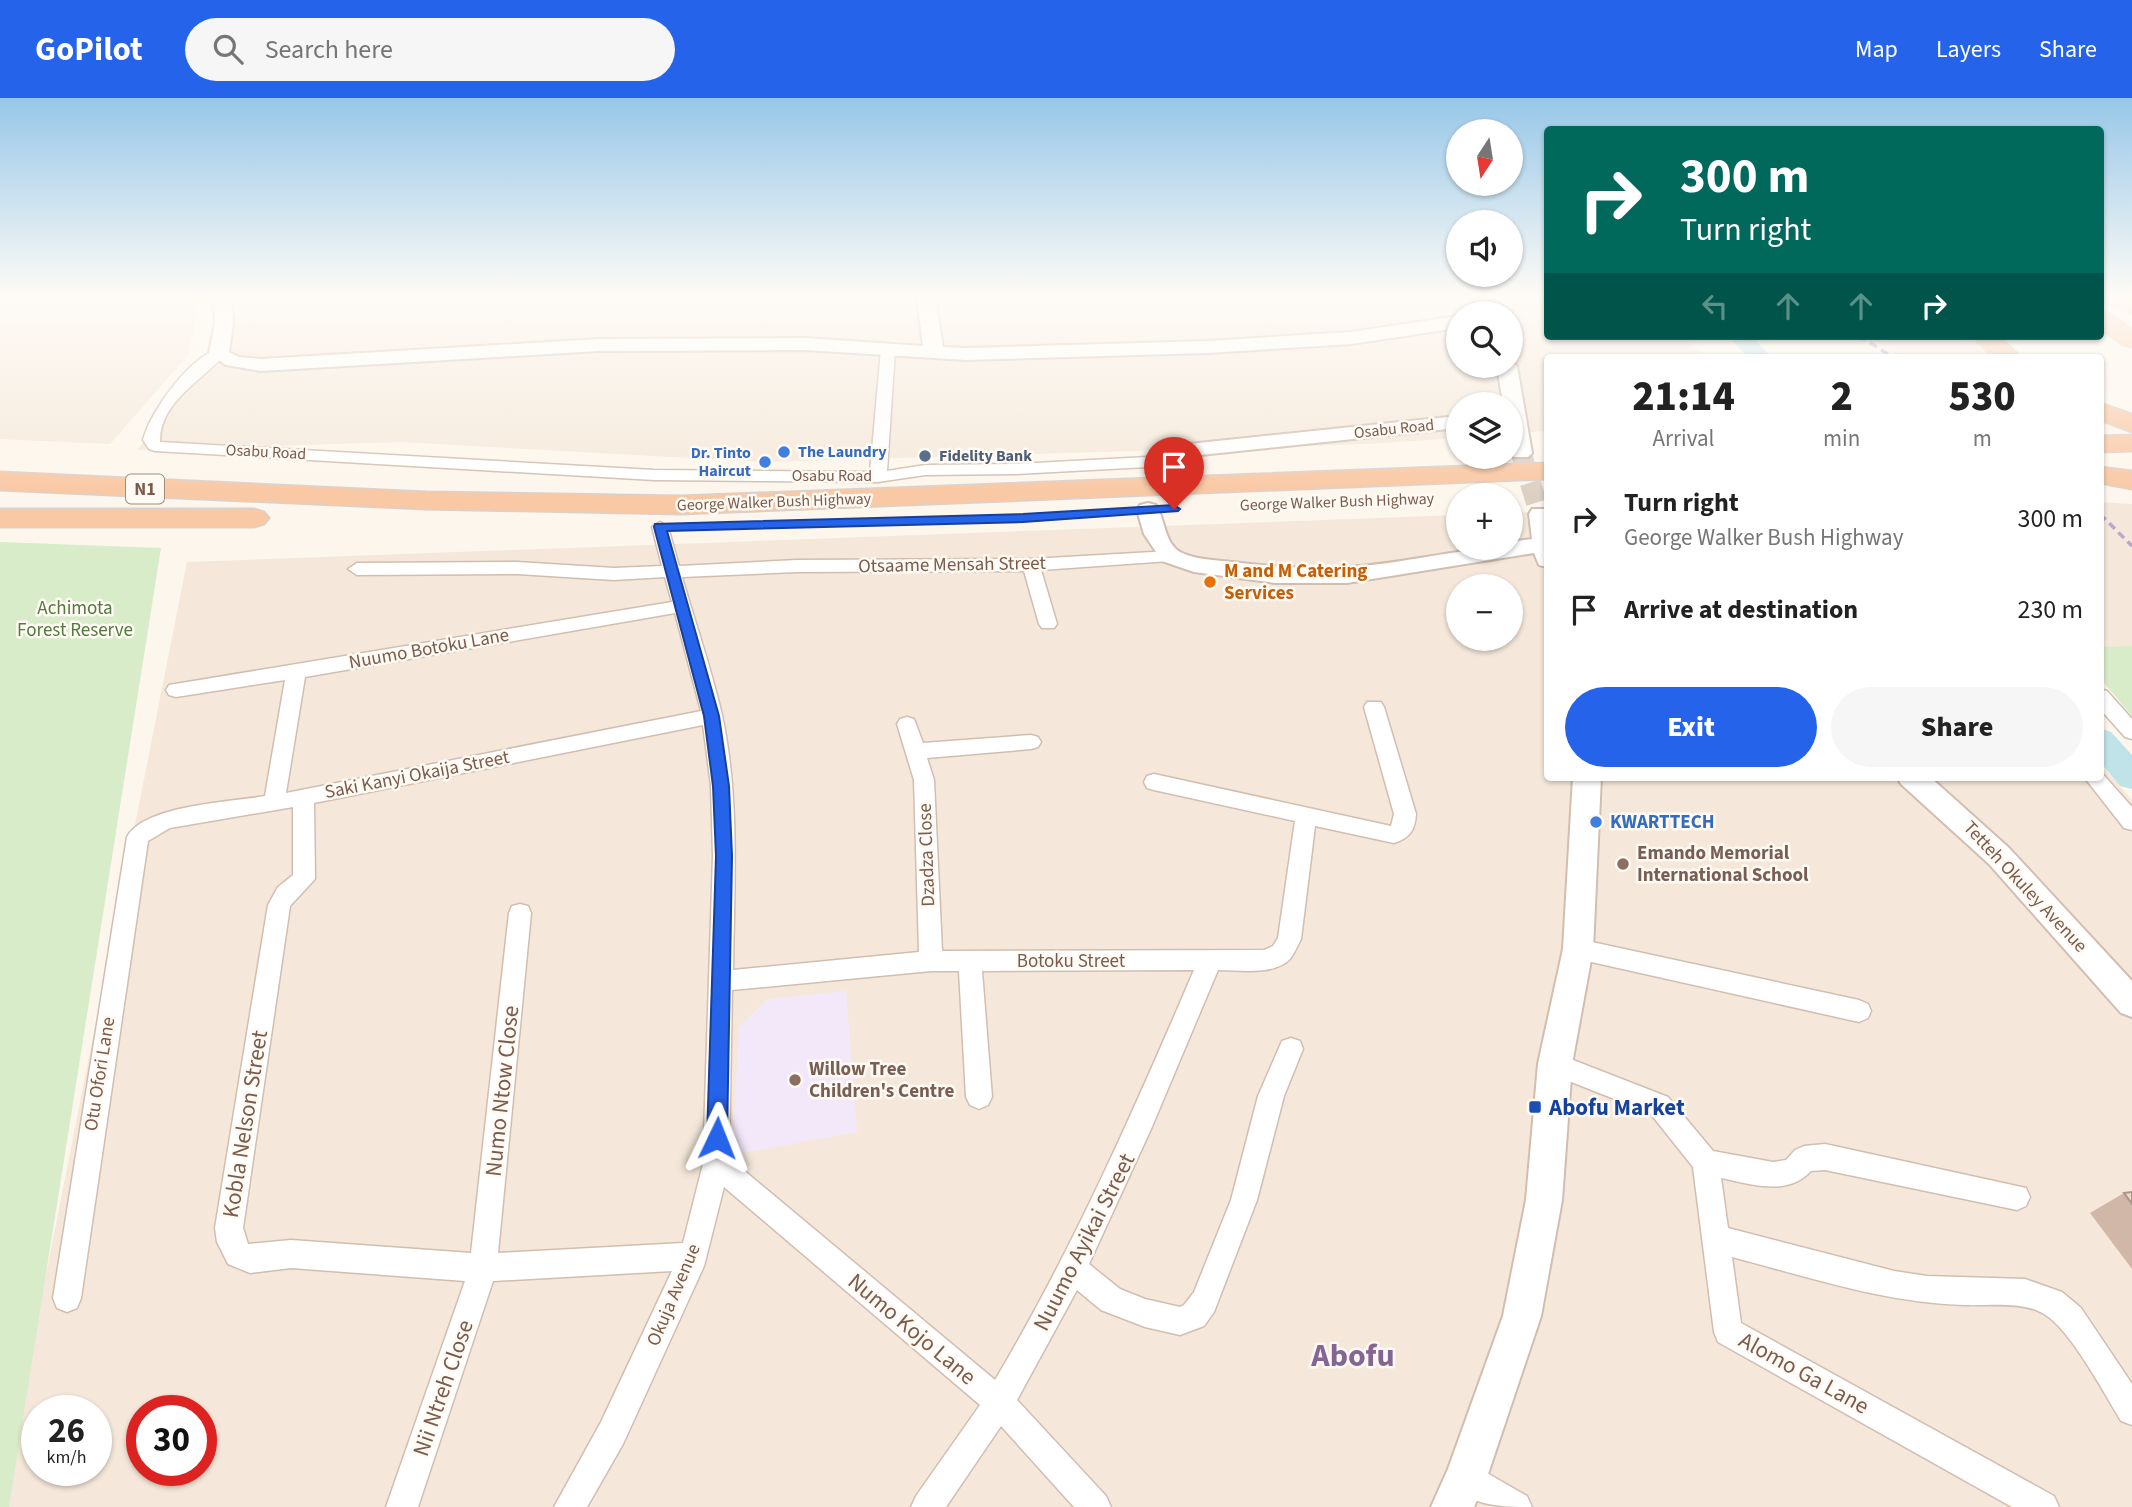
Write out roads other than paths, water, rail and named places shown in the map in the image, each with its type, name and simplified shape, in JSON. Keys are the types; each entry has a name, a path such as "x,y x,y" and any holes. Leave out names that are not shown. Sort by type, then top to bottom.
{"highway":[{"path":"2104,413 2132,424"},
{"path":"2104,444 2132,443"},
{"path":"2104,462 2132,461"},
{"path":"0,463 290,497"},
{"name":"George Walker Bush Highway","path":"0,481 290,497 548,505 681,505 1171,474 1544,471"},
{"path":"2104,476 2132,480"},
{"name":"George Walker Bush Highway","path":"0,504 265,518 660,527 1023,518 1446,498"},
{"path":"1523,500 1543,504"},
{"path":"0,518 265,518"}],"street":[{"name":"Osabu Road","path":"208,363 183,384 154,423 150,440 155,446 653,475 878,477 925,470 1015,469 1171,474 1175,454 1189,450 1446,423"},
{"path":"242,363 261,365 299,363"},
{"path":"878,477 887,363"},
{"path":"1148,510 1155,534 1170,556"},
{"name":"Okuja Avenue","path":"570,1507 612,1433 694,1256 716,1164 724,856 721,786 712,716 660,527"},
{"name":"Otsaame Mensah Street","path":"357,569 517,568 614,573 797,566 1031,565 1170,556 1194,565 1231,571 1311,577 1347,575 1544,549"},
{"path":"1031,565 1048,625"},
{"name":"Nuumo Botoku Lane","path":"176,690 682,606"},
{"path":"274,803 296,672"},
{"path":"2104,700 2132,732"},
{"path":"1154,782 1394,835 1404,828 1405,814 1374,707"},
{"name":"Saki Kanyi Okaija Street","path":"136,850 138,837 152,826 167,820 274,803 712,716"},
{"name":"Dzadza Close","path":"907,724 924,780 931,961"},
{"path":"916,751 1031,742"},
{"path":"1516,1507 1459,1492 1522,1316 1544,1199 1555,1065 1578,950 1587,781"},
{"name":"Tetteh Okuley Avenue","path":"1916,781 1962,820 2024,882 2132,1003"},
{"path":"2097,781 2132,822"},
{"name":"Kobla Nelson Street","path":"303,797 304,879 286,893 279,905 229,1228 238,1254 250,1259 291,1254 483,1268 694,1256"},
{"name":"Botoku Street","path":"722,981 931,961 1266,961 1281,953 1289,939 1306,817"},
{"name":"Otu Ofori Lane","path":"67,1298 136,850"},
{"name":"Numo Ntow Close","path":"483,1268 520,914"},
{"path":"1578,950 1859,1011"},
{"name":"Nuumo Ayikai Street","path":"927,1507 999,1402 1073,1269 1129,1153 1210,960"},
{"path":"970,962 979,1097"},
{"path":"1073,1269 1111,1300 1145,1313 1180,1321 1194,1316 1204,1302 1244,1200 1271,1096 1291,1049"},
{"path":"1555,1065 1659,1105 1706,1163 1773,1175 1793,1171 1804,1159 1825,1157 2017,1197"},
{"name":"Alomo Ga Lane","path":"1706,1163 1728,1332 2043,1507"},
{"name":"Numo Kojo Lane","path":"716,1164 999,1402 1095,1507"},
{"path":"1717,1239 1894,1285 1927,1290 2025,1293 2052,1301 2071,1318 2132,1410"},
{"name":"Nii Ntreh Close","path":"402,1507 483,1268"}],"waterway":[{"path":"2104,745 2132,777"}],"tunnel":[{"path":"1523,459 1540,514"}],"railway":[{"path":"2104,518 2132,546"}],"place":[{"name":"The Laundry","path":"784,452"},
{"name":"Fidelity Bank","path":"925,456"},
{"name":"Dr. Tinto Haircut","path":"765,462"},
{"name":"M and M Catering Services","path":"1210,582"},
{"name":"KWARTTECH","path":"1596,822"},
{"name":"Emando Memorial International School","path":"1623,864"},
{"name":"Willow Tree Children's Centre","path":"795,1080"},
{"name":"Abofu Market","path":"1535,1107"}],"district":[{"name":"Abofu","path":"1353,1356"}],"park label":[{"name":"Achimota Forest Reserve","path":"75,619"}]}
